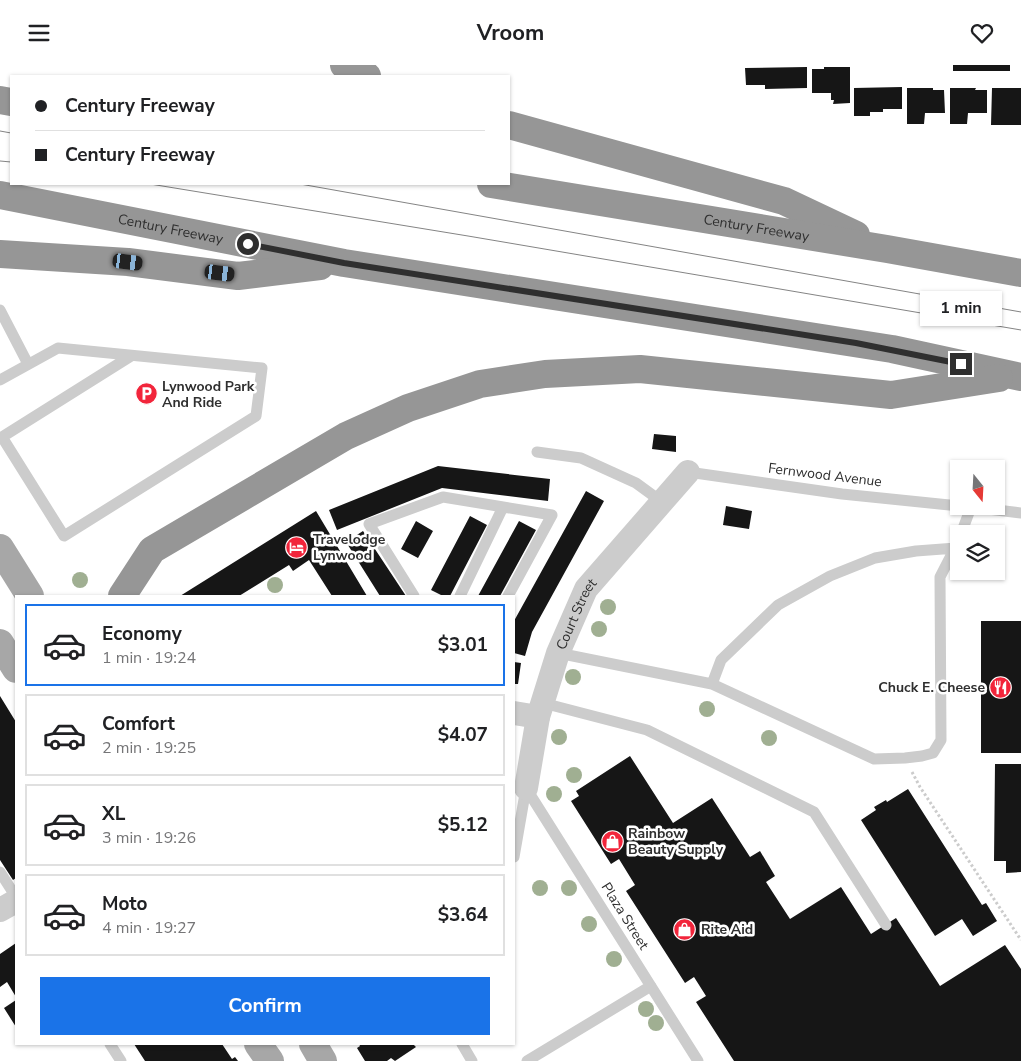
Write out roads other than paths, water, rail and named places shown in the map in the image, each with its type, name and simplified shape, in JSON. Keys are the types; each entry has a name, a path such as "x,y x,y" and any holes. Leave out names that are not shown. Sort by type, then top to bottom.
{"highway":[{"path":"344,65 365,75"},
{"path":"510,125 784,201 887,249"},
{"name":"Century Freeway","path":"497,185 1021,273"},
{"name":"Century Freeway","path":"0,195 344,263 892,349 1017,376"},
{"path":"0,254 128,262 238,276 344,263"},
{"path":"123,595 152,550 346,436 408,408 480,385 546,374 640,369 891,395 1017,376"}],"main road":[{"path":"0,548 29,595"},
{"path":"0,643 15,667"},
{"path":"259,1045 270,1061"},
{"path":"314,1045 324,1061"}],"street":[{"name":"Court Street","path":"526,788 540,710 558,653 586,589 688,472"},
{"path":"515,713 540,710"},
{"path":"0,910 15,900"}],"lane":[{"path":"0,310 5,330 28,364"},
{"path":"0,380 58,349 262,368 256,416 64,536 2,437 131,356"},
{"path":"537,452 581,457 636,483 662,502"},
{"name":"Fernwood Avenue","path":"688,472 842,494 950,505"},
{"path":"413,595 369,525 443,497 552,515 509,595"},
{"path":"460,595 503,507"},
{"path":"1005,511 1021,513"},
{"path":"712,684 721,660 778,605 830,576 875,558 950,545"},
{"path":"558,653 712,684 874,759 922,756 933,753 941,740 940,577 950,558"},
{"path":"540,710 647,730 814,812 886,925"},
{"path":"515,851 526,788"},
{"name":"Plaza Street","path":"526,788 698,1061"},
{"path":"0,872 15,897"},
{"path":"527,1061 651,986"},
{"path":"111,1045 121,1061"},
{"path":"463,1045 472,1061"}],"tram line":[{"path":"0,131 10,133"},
{"path":"0,161 10,162"},
{"path":"156,185 1021,330"},
{"path":"306,185 1021,312"}],"place":[{"name":"Lynwood Park And Ride","path":"146,394"},
{"name":"Travelodge Lynwood","path":"297,547"},
{"name":"Chuck E. Cheese","path":"1001,687"},
{"name":"Rainbow Beauty Supply","path":"612,841"},
{"name":"Rite Aid","path":"685,929"}]}
